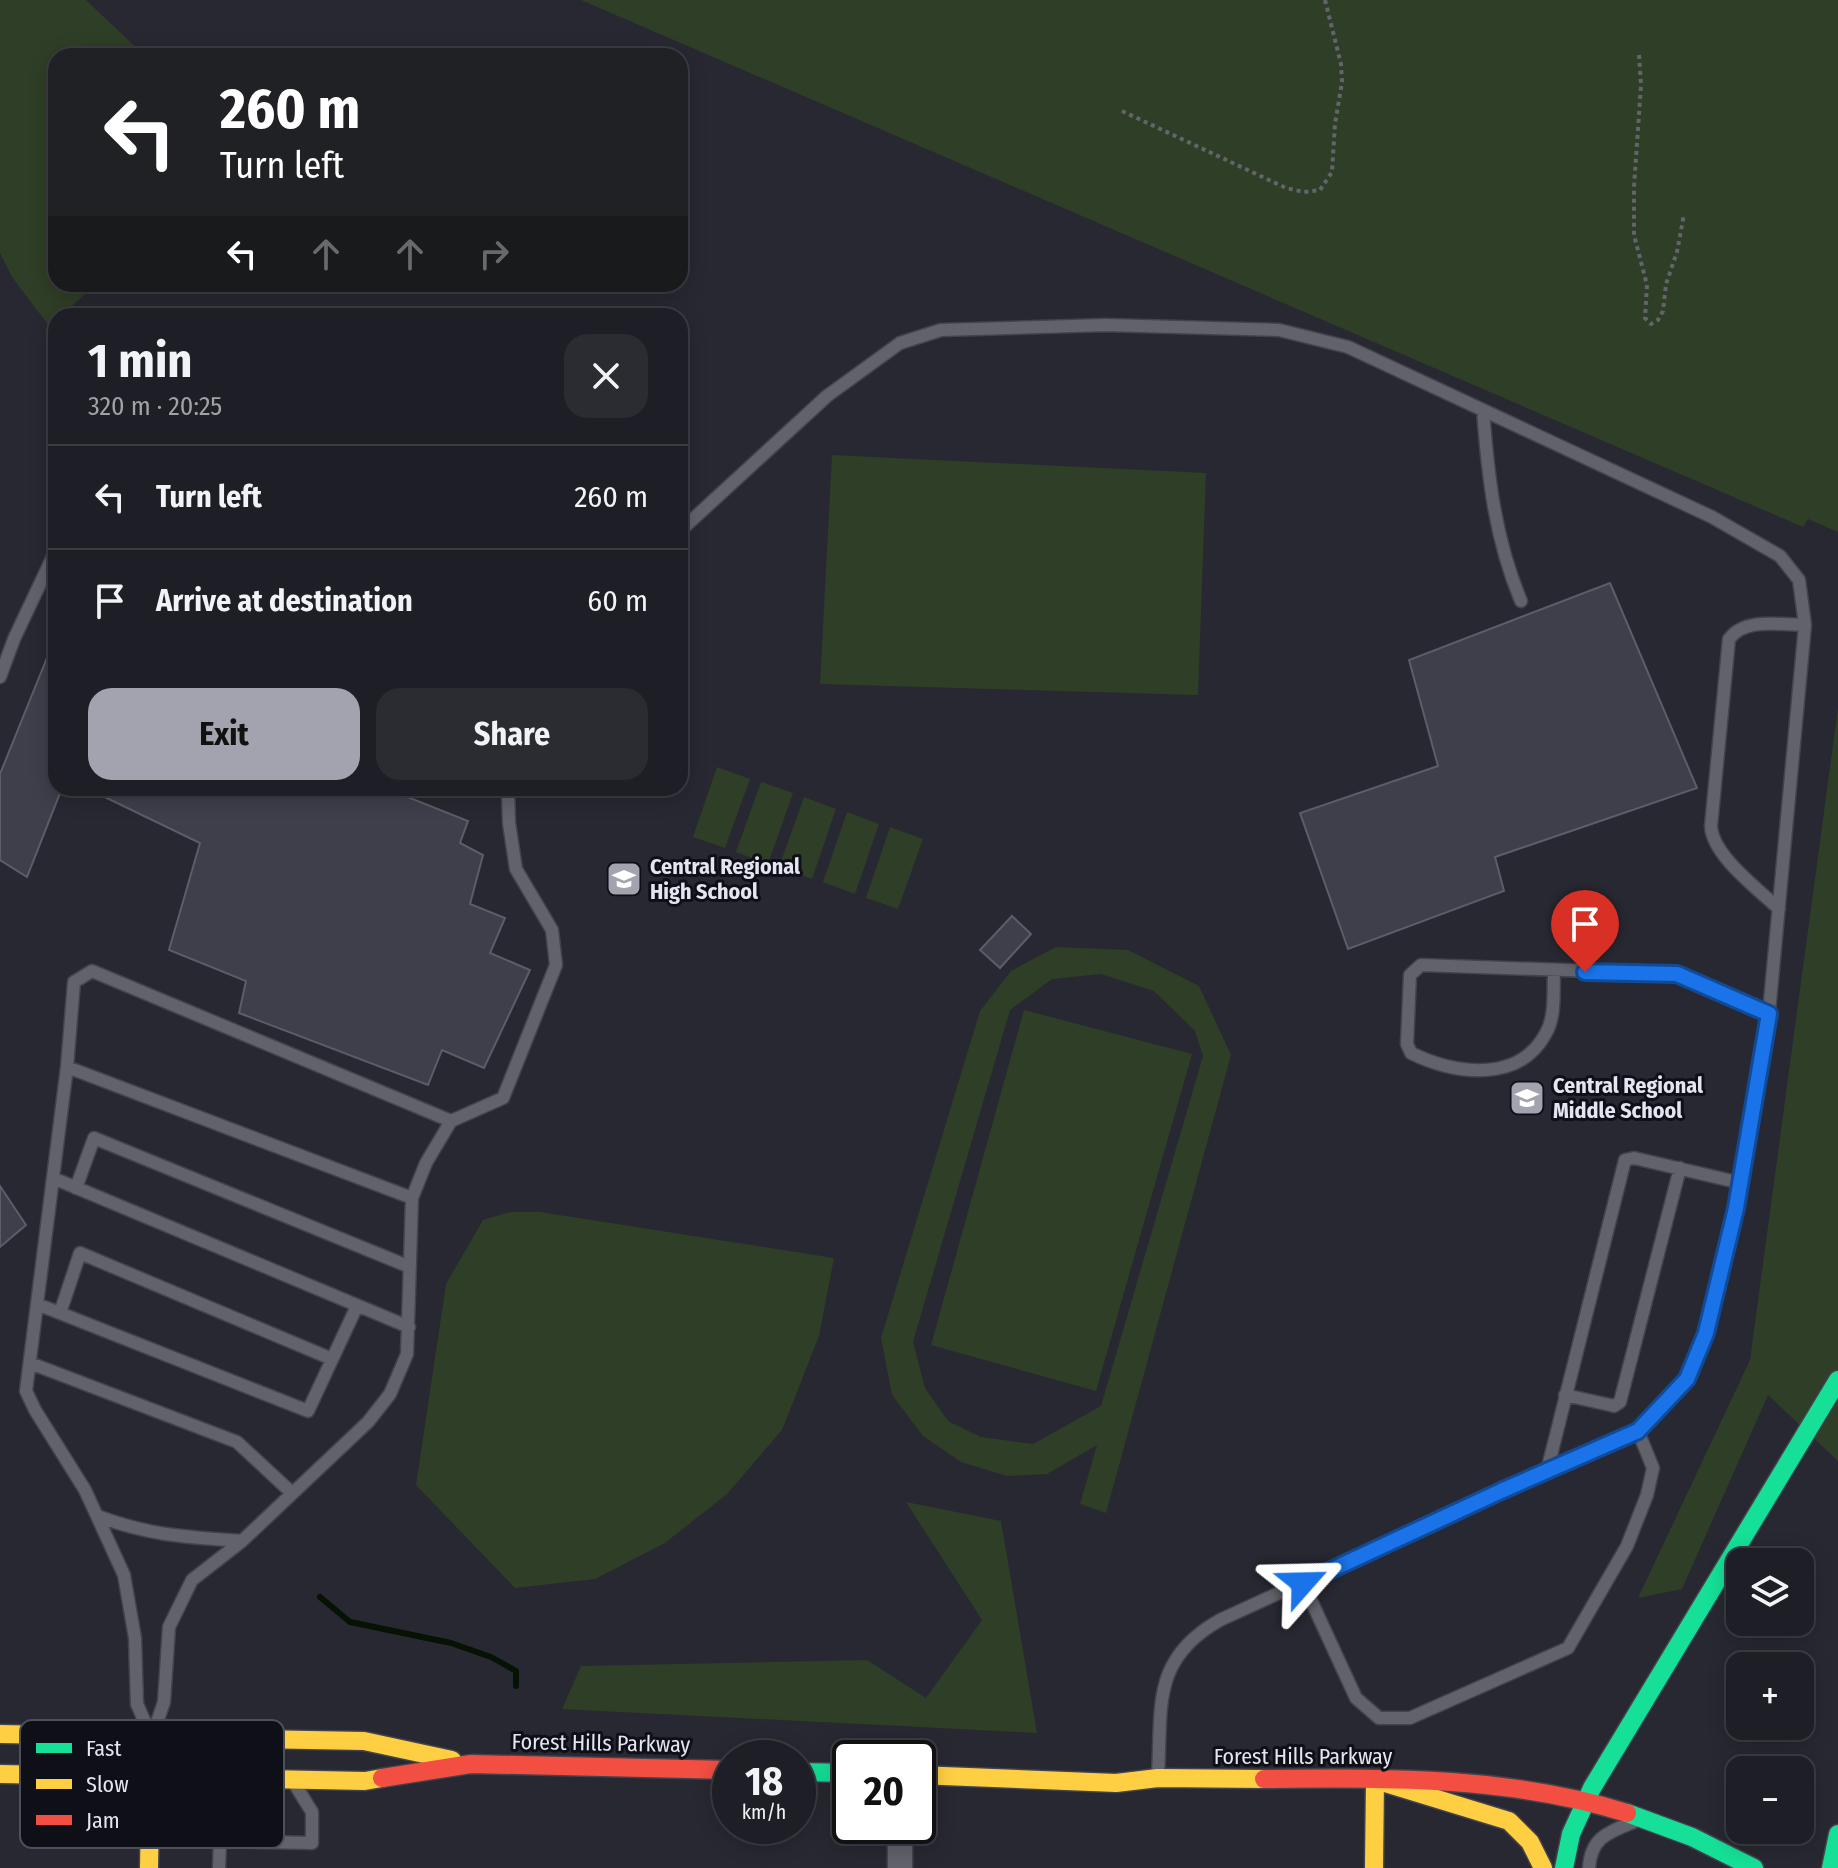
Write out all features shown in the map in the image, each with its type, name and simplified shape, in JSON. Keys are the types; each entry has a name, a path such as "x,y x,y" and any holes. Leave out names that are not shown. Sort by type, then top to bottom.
{"main road":[{"path":"1564,1868 1584,1800 1628,1732 1838,1380"},
{"name":"Forest Hills Parkway","path":"0,1734 20,1734"},
{"name":"Forest Hills Parkway","path":"284,1739 364,1741 471,1764"},
{"name":"Forest Hills Parkway","path":"284,1780 292,1780 323,1796 365,1781 471,1764 712,1770"},
{"name":"Forest Hills Parkway","path":"0,1774 20,1774"},
{"name":"Forest Hills Parkway","path":"936,1776 1116,1783 1158,1778 1474,1783 1584,1800 1709,1843 1754,1868"},
{"path":"1374,1868 1375,1780 1509,1821 1524,1832 1536,1848 1543,1868"},
{"path":"1831,1865 1838,1834"},
{"path":"149,1848 149,1868"}],"street":[{"path":"900,1844 900,1868"}],"lane":[{"path":"688,524 827,396 900,343 941,330 1106,325 1279,330 1348,347 1712,517 1780,556 1799,580 1805,625 1769,1014 1741,1183 1706,1333 1687,1379 1638,1431 1197,1633 1167,1674 1161,1701 1158,1778"},
{"path":"1483,410 1489,486 1496,525 1507,568 1521,601"},
{"path":"0,677 48,567"},
{"path":"1779,909 1718,849 1712,836 1714,795 1729,639 1736,629 1753,624 1805,625"},
{"path":"158,1720 164,1702 169,1627 192,1580 242,1541 368,1422 390,1394 407,1354 412,1198 426,1163 451,1121 503,1098 556,965 552,930 516,869 508,796"},
{"path":"1554,971 1551,1020 1547,1033 1534,1050 1520,1060 1501,1068 1454,1070 1411,1053 1407,1044 1410,975 1421,965 1677,974 1769,1014"},
{"path":"144,1720 137,1704 135,1638 124,1575 100,1517 26,1391 67,1067 74,982 92,971 451,1121"},
{"path":"67,1067 412,1198"},
{"path":"76,1188 94,1138 410,1267"},
{"path":"1547,1471 1622,1165 1629,1157 1741,1183"},
{"path":"1565,1395 1614,1406 1620,1402 1680,1168"},
{"path":"53,1178 409,1327"},
{"path":"60,1313 80,1253 332,1359"},
{"path":"37,1304 308,1411 357,1306"},
{"path":"30,1363 237,1442 292,1493"},
{"path":"1303,1583 1356,1698 1379,1718 1410,1718 1568,1648 1627,1546 1647,1495 1653,1468 1638,1431"},
{"path":"100,1517 138,1531 242,1541"},
{"path":"284,1842 312,1843 323,1796 292,1780"},
{"path":"1589,1868 1593,1846 1604,1835 1641,1819"},
{"path":"219,1868 220,1848"}],"path":[{"path":"1122,111 1286,188 1304,192 1320,190 1332,172 1342,82 1341,64 1325,0"},
{"path":"1639,55 1641,85 1634,235 1647,285 1645,318 1651,324 1658,320 1663,311 1666,284 1677,252 1684,214"}],"green space":[{"path":"0,0 86,0 137,48 48,48 48,292 88,292 69,308 48,308 48,325 12,277 0,253"},
{"path":"581,0 1838,0 1838,532 1808,519 1803,527"},
{"path":"832,455 1206,473 1198,695 820,684"},
{"path":"1838,708 1838,1461 1768,1395 1682,1589 1638,1598 1750,1360"},
{"path":"717,767 750,779 725,848 693,837"},
{"path":"761,782 793,793 768,864 736,852"},
{"path":"804,797 836,809 812,879 779,867"},
{"path":"847,812 879,824 855,894 823,882"},
{"path":"890,827 923,839 898,909 866,898"},
{"path":"1056,947 1128,950 1199,986 1231,1055 1106,1513 1080,1504 1097,1445 1047,1474 1007,1476 961,1462 923,1436 892,1395 881,1338 980,1011 1011,971","holes":["1101,974 1154,991 1195,1031 1203,1056 1101,1406 1033,1444 981,1437 948,1421 925,1388 913,1342 1010,1010 1052,979"]},
{"path":"1024,1010 1192,1054 1096,1391 931,1345"},
{"path":"510,1212 540,1212 834,1258 819,1336 782,1430 727,1494 665,1543 595,1579 515,1588 416,1485 446,1284 483,1220"},
{"path":"906,1502 1001,1521 1037,1733 562,1709 581,1666 867,1660 926,1698 982,1620"}],"building":[{"path":"1610,583 1697,788 1495,857 1504,891 1348,949 1300,813 1438,766 1409,660"},
{"path":"48,655 48,796 59,796 27,877 0,860 0,774"},
{"path":"103,796 405,796 468,821 460,843 483,855 470,904 505,918 490,953 530,970 484,1068 442,1050 428,1085 239,1013 246,981 169,950 200,843"},
{"path":"1012,916 1031,934 1000,968 980,950"},
{"path":"0,1186 26,1225 0,1247"}],"waterway":[{"path":"320,1597 350,1622 451,1643 491,1657 516,1671 516,1686"}],"traffic: fast":[{"path":"1564,1868 1571,1834 1592,1788 1838,1380"},
{"path":"816,1772 832,1773"},
{"path":"1627,1813 1692,1837 1754,1868"},
{"path":"1831,1868 1838,1834"}],"traffic: slow":[{"path":"0,1734 20,1734"},
{"path":"284,1739 364,1741 452,1760"},
{"path":"0,1774 20,1774"},
{"path":"936,1776 1116,1783 1158,1778 1264,1779"},
{"path":"284,1779 365,1781 382,1778"},
{"path":"1374,1868 1375,1780"},
{"path":"1375,1780 1509,1821 1530,1842 1543,1868"},
{"path":"149,1848 149,1868"}],"traffic: jam":[{"path":"382,1778 471,1764 712,1770"},
{"path":"1264,1779 1401,1780 1492,1786 1538,1792 1627,1813"}],"place":[{"name":"Central Regional High School","path":"624,879"},
{"name":"Central Regional Middle School","path":"1527,1098"}],"route":[{"path":"1303,1583 1638,1431 1687,1379 1706,1333 1736,1208 1769,1014 1677,974 1585,972"}]}
